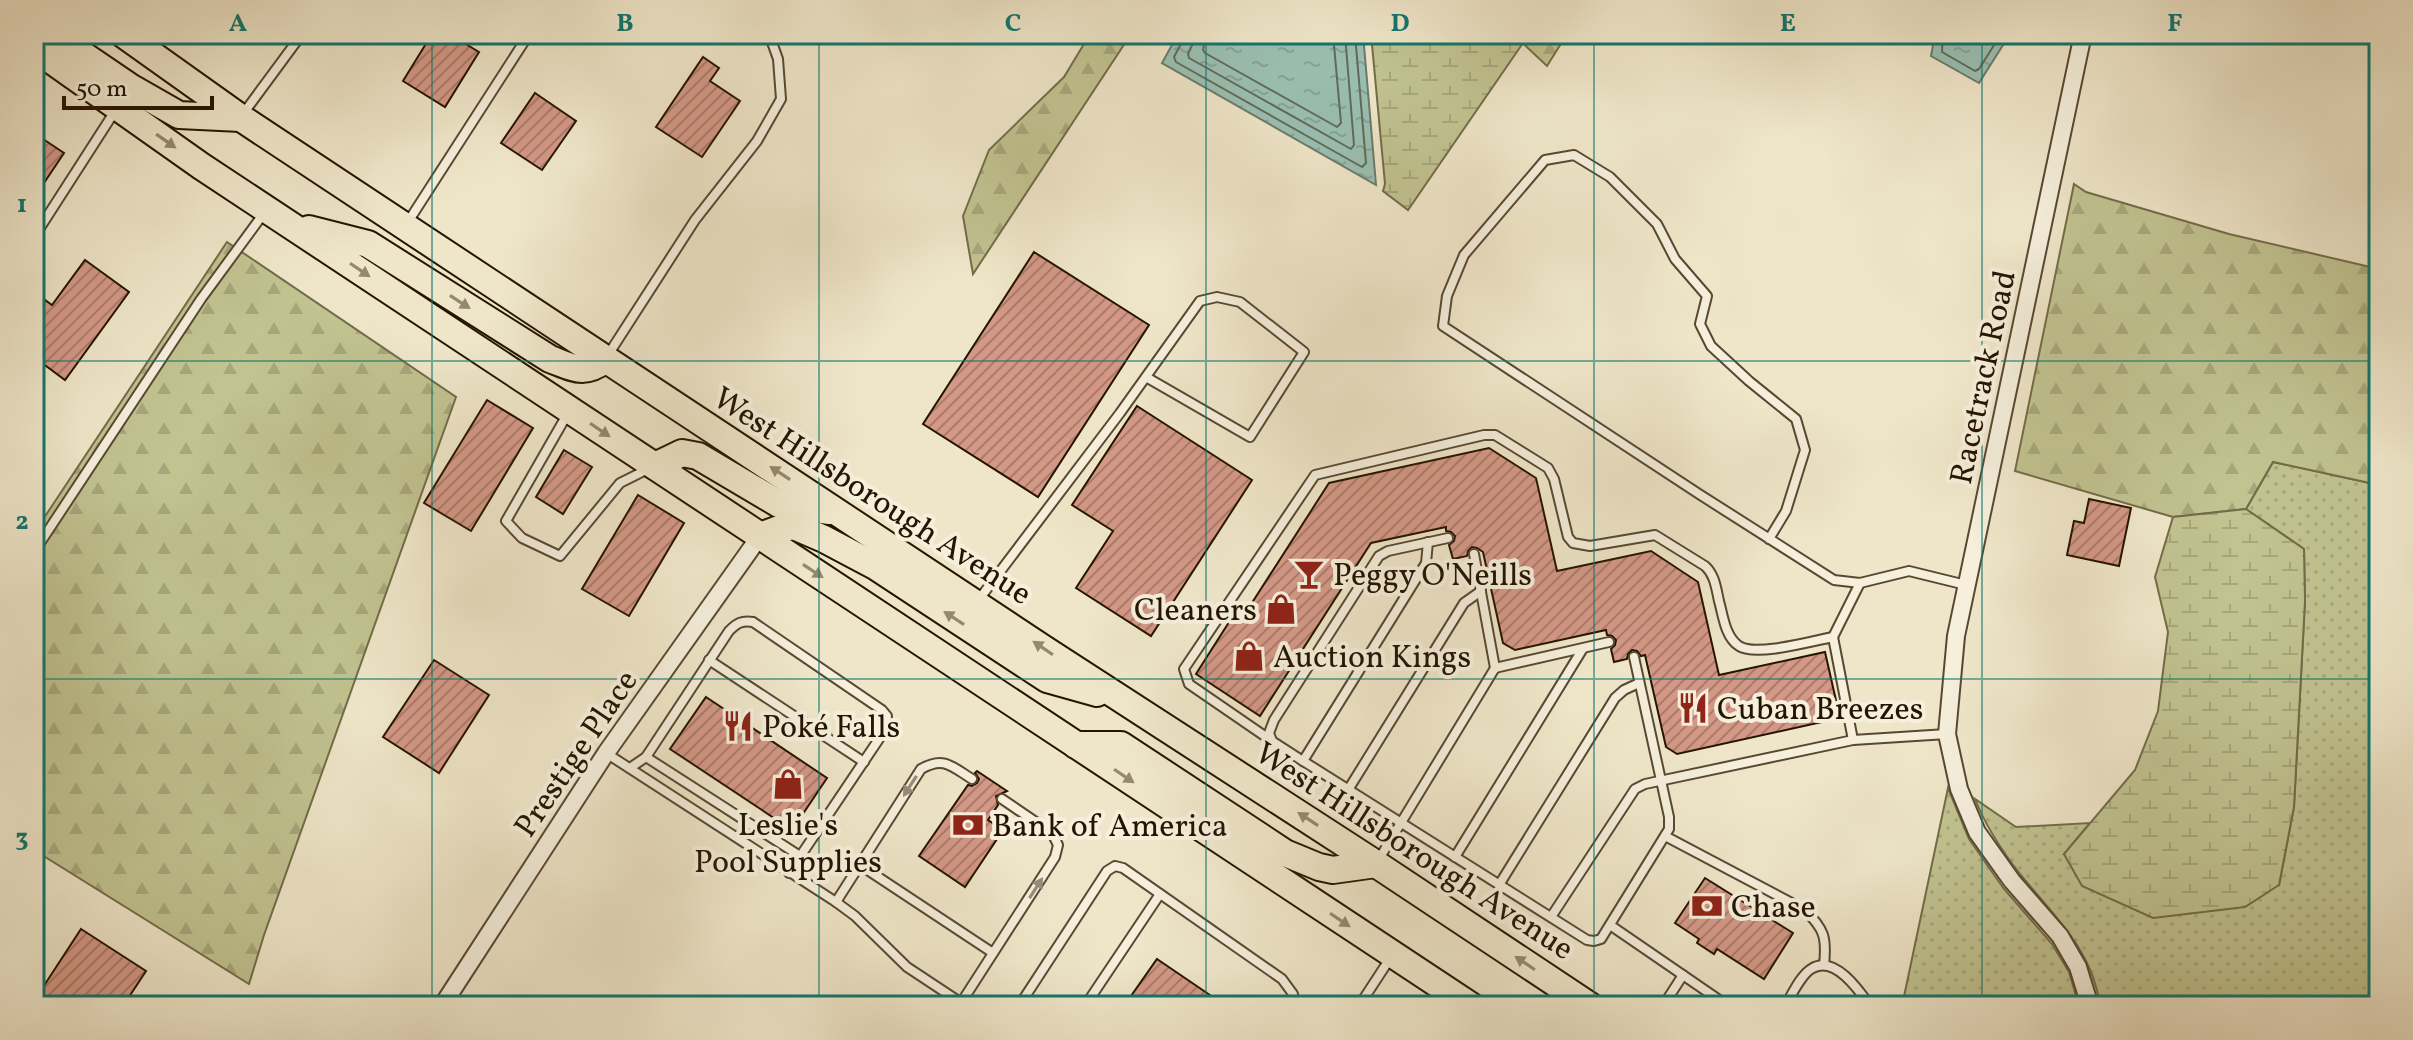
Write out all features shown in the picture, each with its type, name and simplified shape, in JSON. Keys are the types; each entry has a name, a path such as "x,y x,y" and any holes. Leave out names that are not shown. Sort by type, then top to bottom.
{"main road":[{"path":"52,34 130,87 179,115 241,118"},
{"name":"West Hillsborough Avenue","path":"123,34 241,118 1590,1006"},
{"path":"34,48 267,209 1471,1005"},
{"path":"290,224 368,244 550,359 579,370 593,369 606,359"},
{"path":"655,466 682,453 698,456 779,504 839,512"},
{"path":"760,536 794,526 824,539 875,566 1047,679 1123,700"},
{"path":"1076,745 1121,745 1285,853 1319,867 1333,870 1376,864"}],"street":[{"name":"Racetrack Road","path":"2083,34 1956,636 1947,734 1959,789 1977,832 2012,881 2060,936 2078,967 2090,1006"},
{"name":"Prestige Place","path":"444,1005 606,753 760,536"}],"lane":[{"path":"241,118 302,34"},
{"path":"405,226 529,34"},
{"path":"606,359 695,220 757,141 781,99 778,59 769,34"},
{"path":"34,237 117,107"},
{"path":"1769,539 1786,511 1805,450 1796,419 1711,346 1700,324 1707,296 1675,259 1657,224 1610,177 1574,155 1545,160 1464,255 1447,296 1443,326 1769,539 1834,580 1860,583 1909,571 1967,585"},
{"path":"34,552 201,299 267,209"},
{"path":"976,603 1200,301 1217,297 1240,302 1304,352 1250,437 1146,377"},
{"path":"570,410 506,521 522,538 560,556 620,483 655,466"},
{"path":"1634,657 1662,782 1669,829 1601,939 1594,941 1587,940 1272,741 1189,684 1184,669 1315,475 1484,435 1495,435 1548,468 1554,479 1568,537 1573,543 1590,546 1655,535 1705,566 1715,583 1728,631 1739,646 1749,650 1777,649 1833,637"},
{"path":"1272,741 1269,733 1274,720 1379,556 1388,551 1448,538"},
{"path":"1303,761 1426,563 1428,542"},
{"path":"1376,864 1495,668 1474,554"},
{"path":"1853,740 1833,637 1860,583"},
{"path":"1348,790 1464,603 1481,591"},
{"path":"630,768 646,757 736,623 753,622 887,716 885,730 789,873"},
{"path":"1495,668 1609,642"},
{"path":"1455,857 1582,650"},
{"path":"709,660 864,762"},
{"path":"1499,885 1615,698 1639,683"},
{"path":"1551,917 1635,789 1645,784 1853,740 1947,734"},
{"path":"606,753 836,902 855,916 907,967 963,1004 1055,857 1058,845 1052,833 1002,799"},
{"path":"646,757 800,856"},
{"path":"836,902 921,769 933,762 946,762 972,779"},
{"path":"1665,836 1805,910 1819,924 1824,935 1824,965"},
{"path":"860,865 993,953"},
{"path":"1019,1006 1107,871 1115,866 1123,868 1282,979 1293,994 1291,1006"},
{"path":"1085,1006 1160,894"},
{"path":"1610,925 1728,1006"},
{"path":"1359,1006 1393,955"},
{"path":"1785,1006 1809,969 1824,965 1835,969 1848,980 1870,1006"},
{"path":"1663,1006 1683,975"}],"green space":[{"path":"1090,34 1131,34 973,274 963,216 989,150 1064,77"},
{"path":"1371,34 1513,34 1523,43 1408,210 1383,191 1385,184"},
{"path":"1513,34 1567,34 1547,66"},
{"path":"2074,184 2086,192 2229,234 2379,269 2379,485 2273,462 2246,509 2173,517 2015,471"},
{"path":"227,242 456,397 249,984 34,850 34,533"},
{"path":"2273,462 2379,485 2379,1006 2100,1006 2096,986 2080,950 2007,857 1975,799 2016,827 2090,823 2064,854 2279,885 2294,807 2305,601 2304,549 2246,509"},
{"path":"2246,509 2304,549 2305,601 2294,807 2279,885 2245,907 2153,918 2082,886 2064,854 2135,770 2158,711 2168,632 2155,577 2173,517"},
{"path":"1948,788 1969,839 2004,889 2052,944 2069,972 2079,1006 1902,1006"}],"water":[{"path":"1178,34 1363,34 1376,185 1162,63"},
{"path":"1935,34 2010,34 1979,83 1931,56"}],"building":[{"path":"432,34 449,34 479,52 445,107 403,81"},
{"path":"703,57 719,68 710,81 740,101 702,157 656,127"},
{"path":"535,93 576,121 542,170 501,143"},
{"path":"34,133 64,153 34,198"},
{"path":"1034,252 1149,325 1038,497 923,424"},
{"path":"85,260 129,292 65,380 34,357 34,330 42,319 35,314 45,300 52,305"},
{"path":"487,400 533,428 471,531 424,503"},
{"path":"1137,406 1252,480 1151,636 1076,588 1113,531 1072,505"},
{"path":"1489,448 1536,478 1557,571 1651,551 1698,582 1719,675 1825,652 1840,718 1677,754 1666,747 1645,655 1632,650 1627,659 1614,662 1611,649 1616,640 1607,635 1606,630 1515,650 1503,643 1483,552 1472,547 1467,556 1453,559 1449,545 1455,536 1446,531 1446,527 1371,543 1260,716 1196,674 1231,619 1239,623 1329,483"},
{"path":"564,450 592,467 563,514 536,497"},
{"path":"638,495 684,523 629,616 582,589"},
{"path":"2089,499 2131,508 2119,566 2067,555 2074,521 2084,523"},
{"path":"434,660 489,695 439,773 383,737"},
{"path":"706,697 827,778 792,830 670,749"},
{"name":"Bank of America","path":"977,771 1007,791 996,796 998,805 988,820 1003,830 965,887 919,856 968,785 977,783"},
{"path":"1705,878 1793,933 1764,979 1717,949 1714,954 1697,943 1699,939 1675,923"},
{"path":"81,929 146,971 123,1006 34,1006 34,1001"},
{"path":"1157,959 1226,1006 1124,1006"}],"place":[{"name":"Peggy O'Neills","path":"1309,574"},
{"name":"Cleaners","path":"1281,609"},
{"name":"Auction Kings","path":"1249,656"},
{"name":"Cuban Breezes","path":"1693,708"},
{"name":"Poké Falls","path":"738,726"},
{"name":"Leslie's Pool Supplies","path":"788,784"},
{"name":"Bank of America","path":"968,825"},
{"name":"Chase","path":"1707,906"}]}
